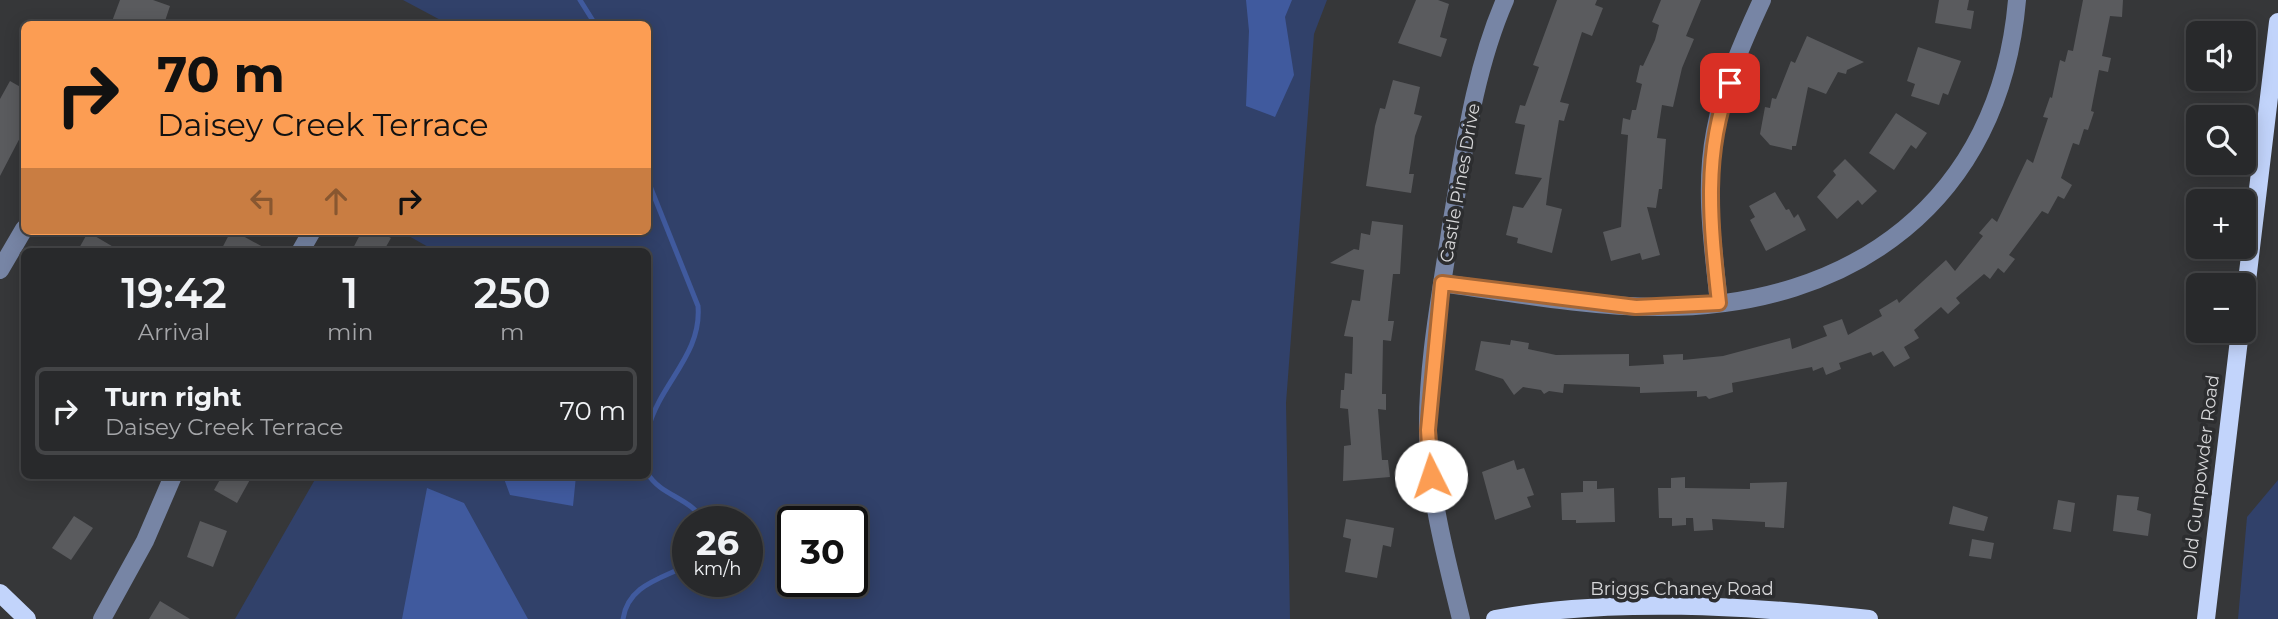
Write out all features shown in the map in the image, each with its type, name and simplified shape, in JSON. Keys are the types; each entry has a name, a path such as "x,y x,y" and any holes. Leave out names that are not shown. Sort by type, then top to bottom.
{"main road":[{"path":"2248,273 2278,22"},
{"name":"Old Gunpowder Road","path":"2206,619 2239,343"},
{"path":"0,593 27,619"},
{"name":"Briggs Chaney Road","path":"1495,619 1598,609 1723,606 1869,619"}],"street":[{"name":"Castle Pines Drive","path":"1461,619 1438,524 1428,430 1442,283 1465,141 1483,64 1505,0"},
{"path":"1719,303 1710,200 1715,132 1724,98 1762,0"},
{"path":"1442,283 1636,307 1719,303 1769,297 1819,278 1885,244 1915,223 1956,177 1991,114 2010,50 2017,0"},
{"path":"0,270 21,234"},
{"path":"102,619 145,541 172,479"}],"shaded area":[{"path":"403,0 1327,0 1314,34 1286,403 1290,619 235,619 315,479 651,479 651,248 430,248 407,235 651,235 651,21 442,21"},
{"path":"1246,0 1292,0 1285,17 1294,75 1275,117 1246,106 1249,31"},
{"path":"504,479 576,479 573,506 510,495"},
{"path":"2278,480 2278,619 2238,619 2247,517"},
{"path":"427,488 464,503 528,619 402,619"}],"building":[{"path":"120,0 153,0 170,6 165,21 112,21"},
{"path":"1416,0 1438,0 1449,4 1440,37 1447,39 1441,57 1398,43"},
{"path":"1557,0 1597,0 1595,5 1603,8 1592,36 1582,32 1560,102 1569,104 1564,121 1559,120 1546,205 1562,209 1552,253 1517,243 1518,238 1506,235 1513,206 1523,208 1542,178 1515,174 1525,125 1515,123 1520,105 1525,106 1539,67 1533,65"},
{"path":"1661,0 1701,0 1686,36 1694,39 1682,68 1673,107 1662,105 1657,138 1666,139 1662,189 1659,189 1656,208 1647,207 1660,255 1642,260 1640,253 1611,261 1603,232 1621,227 1628,135 1621,134 1623,118 1630,120 1632,110 1636,110 1642,84 1636,82 1640,65 1643,66 1655,40 1659,25 1652,22"},
{"path":"1939,0 1969,0 1967,10 1974,11 1971,29 1935,23"},
{"path":"2083,0 2123,0 2122,17 2110,16 2102,56 2111,58 2108,72 2099,70 2091,111 2094,112 2088,130 2084,129 2079,145 2073,143 2061,178 2072,185 2064,199 2058,196 2048,214 2042,211 2009,255 2015,259 2004,273 1998,268 1990,279 1984,274 1956,298 1960,303 1948,314 1941,307 1914,330 1919,338 1904,347 1910,358 1894,367 1883,351 1873,356 1871,352 1839,363 1841,369 1826,375 1823,367 1813,371 1812,367 1732,383 1733,392 1709,399 1706,396 1697,397 1697,391 1640,393 1640,387 1564,384 1563,393 1549,391 1544,394 1541,390 1523,387 1514,395 1503,379 1475,370 1481,341 1510,345 1511,340 1529,343 1528,349 1556,355 1629,354 1629,366 1664,364 1663,355 1683,354 1683,360 1723,356 1790,338 1792,349 1827,336 1823,326 1842,319 1848,335 1882,316 1879,310 1897,299 1899,303 1946,260 1955,271 1983,236 1979,233 1992,218 1997,222 2027,159 2033,163 2048,118 2043,117 2050,97 2052,98 2060,60 2065,62 2068,50 2073,51"},
{"path":"1807,36 1864,62 1847,70 1846,74 1838,72 1826,94 1808,87 1796,146 1792,146 1792,150 1770,145 1760,134 1765,107 1770,108 1772,98 1776,99 1791,61 1795,63"},
{"path":"1918,47 1961,61 1948,95 1943,93 1939,105 1911,96 1915,84 1907,81"},
{"path":"1393,80 1420,87 1414,114 1422,116 1415,136 1409,174 1414,174 1411,193 1366,186 1375,126 1380,108 1385,109"},
{"path":"10,81 21,87 21,136 0,176 0,99"},
{"path":"1896,113 1927,133 1916,149 1911,145 1894,170 1869,153"},
{"path":"1845,159 1877,191 1862,205 1858,200 1837,219 1817,197 1836,175 1833,171"},
{"path":"1775,192 1794,218 1798,214 1806,230 1766,251 1750,220 1755,217 1749,206"},
{"path":"1372,221 1403,225 1400,274 1393,274 1388,321 1394,321 1391,341 1383,340 1382,394 1386,394 1386,410 1378,409 1382,460 1388,460 1390,477 1343,481 1344,446 1351,445 1348,409 1340,408 1341,390 1344,390 1345,373 1352,374 1353,337 1344,336 1352,300 1360,301 1364,270 1330,263 1354,249 1359,250 1361,233 1370,235"},
{"path":"86,235 93,235 115,248 79,248"},
{"path":"229,235 241,235 265,248 222,248"},
{"path":"360,235 385,235 391,238 385,248 353,248"},
{"path":"1514,460 1517,470 1524,468 1534,495 1527,497 1531,507 1495,520 1482,472"},
{"path":"1685,477 1685,488 1750,489 1750,483 1787,482 1784,528 1765,527 1765,522 1712,519 1713,530 1694,531 1693,518 1686,518 1686,525 1672,526 1672,518 1659,518 1658,488 1671,488 1671,478"},
{"path":"220,479 250,479 237,503 214,490"},
{"path":"1583,481 1597,481 1597,489 1614,488 1615,522 1576,523 1576,520 1562,520 1561,493 1583,492"},
{"path":"2117,495 2139,497 2137,510 2151,514 2148,536 2113,531"},
{"path":"2058,500 2075,503 2071,532 2053,529"},
{"path":"1953,506 1988,517 1984,531 1949,524"},
{"path":"74,516 93,528 71,560 52,548"},
{"path":"1346,519 1394,528 1391,547 1383,545 1377,578 1345,572 1351,539 1343,537"},
{"path":"200,521 227,531 213,567 187,557"},
{"path":"1972,539 1994,543 1991,559 1969,556"},
{"path":"160,601 190,619 149,619"}],"waterway":[{"path":"580,0 593,21"},
{"path":"651,188 698,306 694,339 661,397 651,421"},
{"path":"651,478 690,506"},
{"path":"623,619 631,598 647,584 672,572"}],"route":[{"path":"1431,476 1428,430 1442,283 1636,307 1719,303 1710,212 1711,166 1715,132 1730,83"}]}
